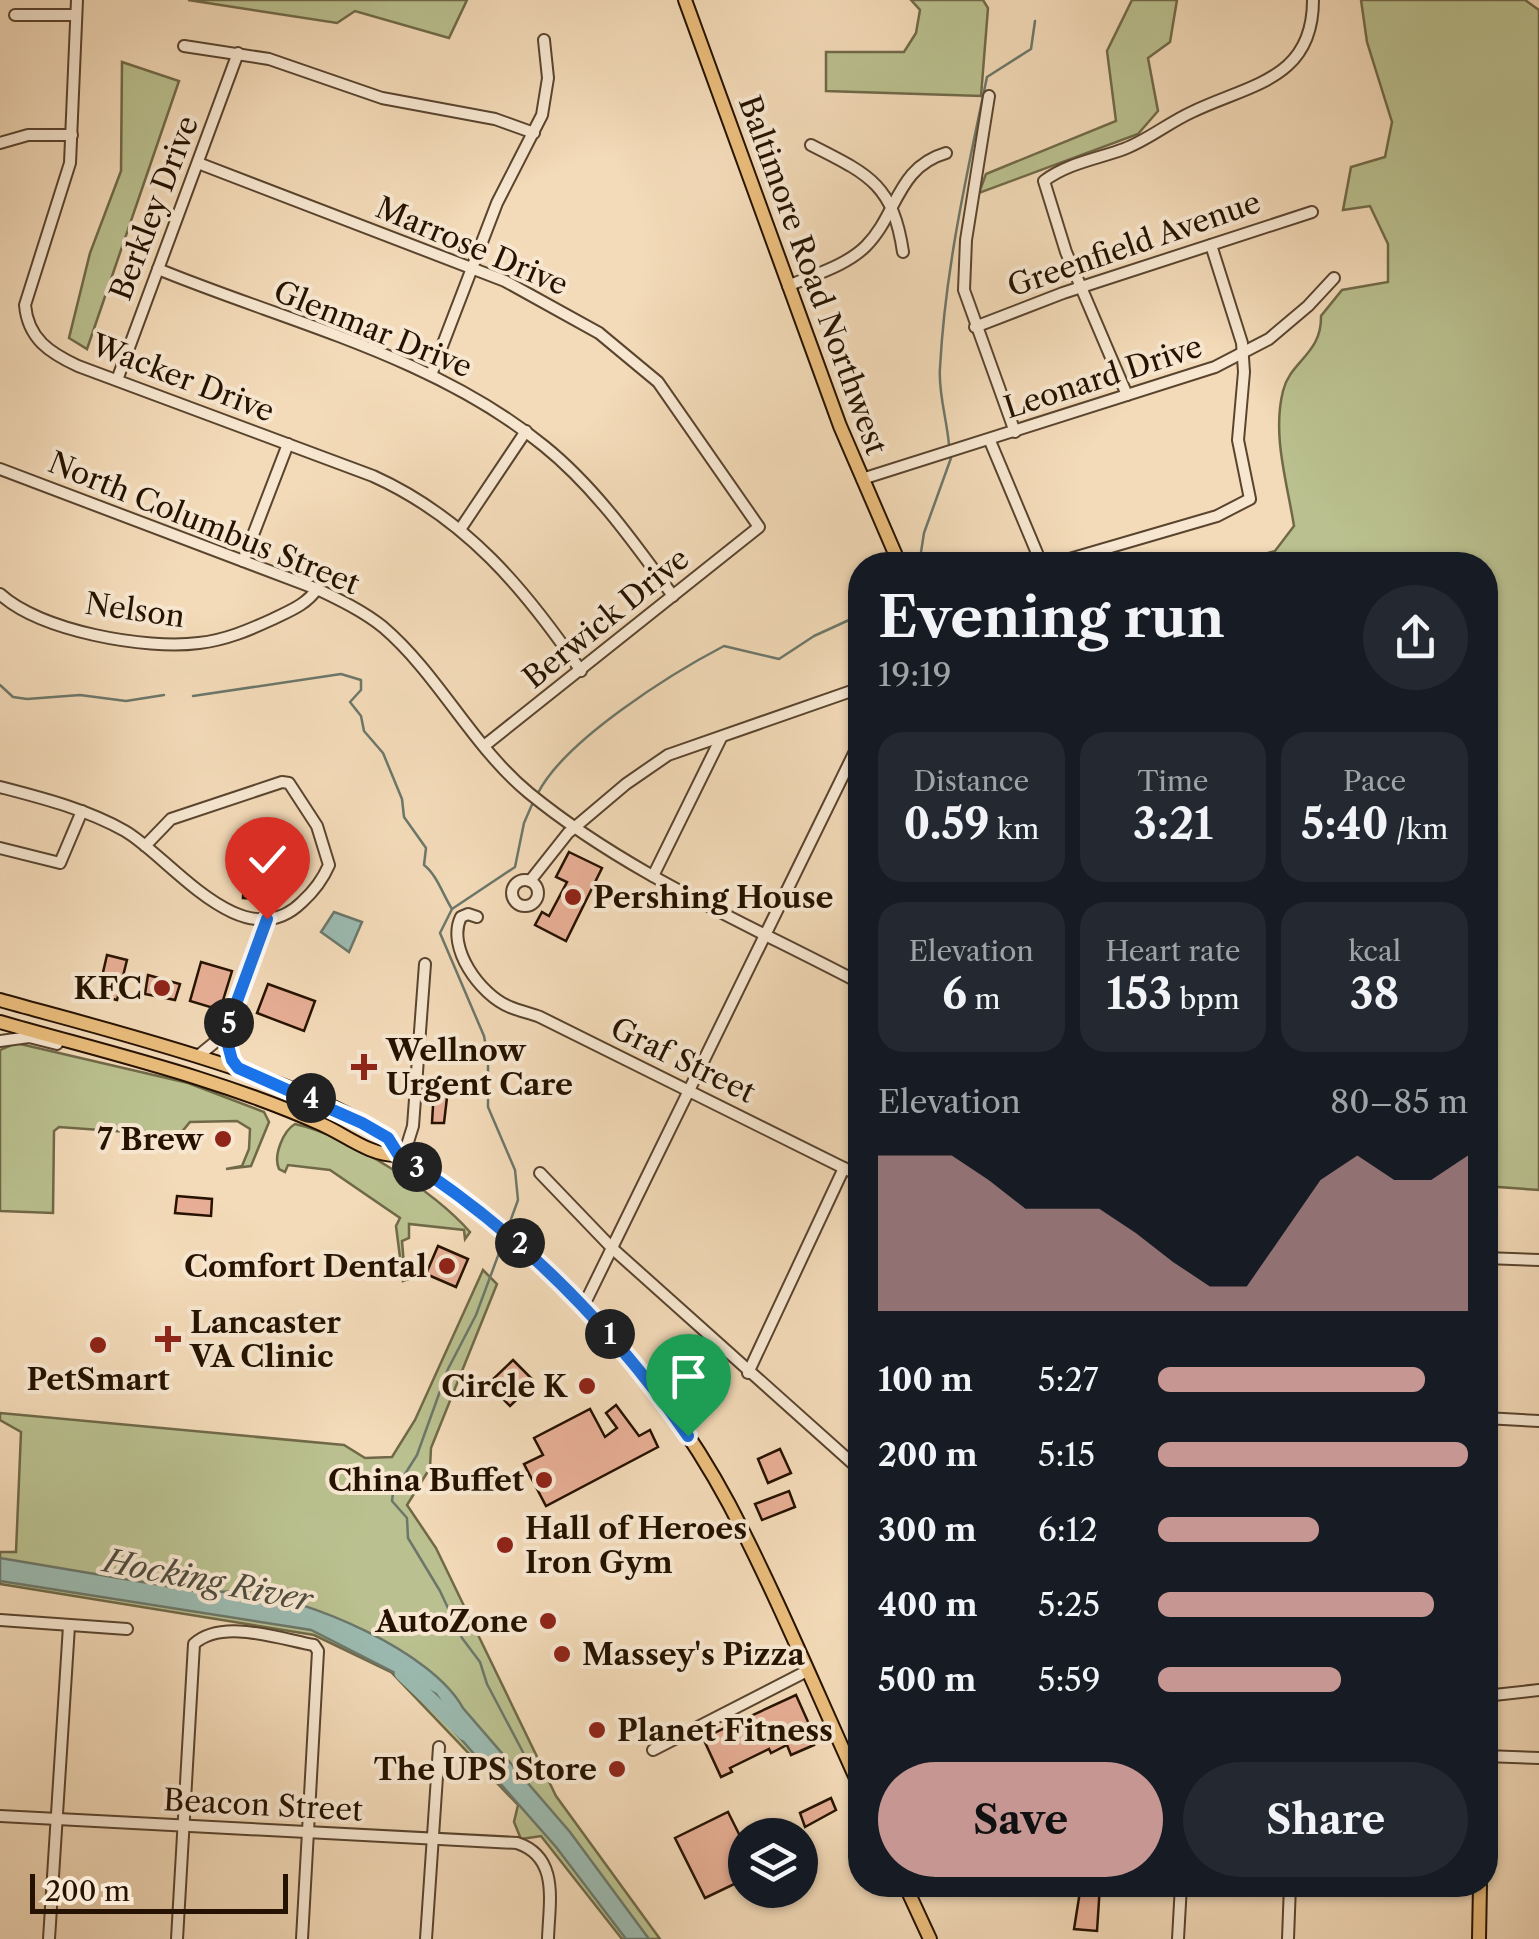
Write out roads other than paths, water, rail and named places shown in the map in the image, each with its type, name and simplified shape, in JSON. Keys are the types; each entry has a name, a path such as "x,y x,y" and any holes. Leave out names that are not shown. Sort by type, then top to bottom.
{"main road":[{"name":"Baltimore Road Northwest","path":"685,0 788,286 894,552"},
{"path":"0,1000 238,1068 362,1123 388,1138 400,1156 494,1220 526,1248 584,1305 661,1397 710,1472 848,1761"},
{"path":"0,1022 197,1077 320,1123 378,1153 400,1156"},
{"path":"911,1897 930,1939"},
{"path":"1478,1939 1480,1897"}],"street":[{"name":"Wacker Drive","path":"77,0 68,176 26,293 26,318 37,340 56,356 396,486 461,528 498,562 581,671"},
{"path":"1127,396 1057,229 1044,181 1073,165 1141,142 1184,116 1276,76 1302,48 1311,25 1313,0"},
{"path":"15,15 76,15"},
{"path":"431,375 503,188 534,133 547,91 544,40"},
{"path":"184,46 269,59 382,98 495,119 534,133"},
{"name":"Berkley Drive","path":"116,380 238,53"},
{"path":"989,96 964,262 964,290 974,328 1016,432"},
{"path":"0,143 28,135 72,136"},
{"path":"811,146 864,173 883,189 892,204 902,252"},
{"path":"788,286 866,246 917,168 946,154"},
{"name":"Marrose Drive","path":"198,163 471,268 555,306 640,364 674,402 759,528"},
{"name":"Greenfield Avenue","path":"974,328 1082,287 1312,212"},
{"path":"1091,552 1217,516 1250,499 1238,440 1244,354 1211,244"},
{"name":"Glenmar Drive","path":"158,269 431,375 480,400 526,431 582,482 674,596"},
{"name":"Leonard Drive","path":"862,479 990,441 1244,354 1290,323 1334,278"},
{"path":"461,528 526,431"},
{"path":"990,441 1040,552"},
{"path":"244,562 288,444"},
{"name":"North Columbus Street","path":"0,470 317,589 361,612 391,635 484,746 534,797 653,876 848,977"},
{"name":"Berwick Drive","path":"484,746 759,528"},
{"name":"Nelson","path":"0,594 24,611 72,627 144,642 182,645 241,634 301,605 317,589"},
{"path":"530,881 576,826 658,762 848,692"},
{"path":"653,876 721,738"},
{"path":"584,1305 848,766"},
{"path":"0,786 82,811 126,832 213,902 267,919 299,905 329,864 317,826 289,783 282,782 171,820 145,846"},
{"path":"0,848 60,863 82,811"},
{"name":"Graf Street","path":"477,917 464,914 454,936 484,990 508,1006 540,1017 848,1170"},
{"path":"198,1056 225,1034 267,919"},
{"path":"400,1156 413,1126 425,964"},
{"path":"225,1034 238,1068"},
{"path":"0,1041 28,1037 120,1055"},
{"path":"748,1372 844,1168"},
{"path":"540,1173 613,1248 848,1460"},
{"path":"1498,1258 1539,1260"},
{"path":"1498,1419 1539,1421"},
{"path":"0,1620 127,1629"},
{"path":"49,1939 69,1626"},
{"path":"177,1939 194,1644 204,1634 222,1632 314,1645 318,1651 302,1939"},
{"path":"653,1750 807,1671"},
{"path":"1498,1695 1539,1690"},
{"path":"426,1939 440,1747"},
{"path":"1498,1756 1539,1758"},
{"name":"Beacon Street","path":"0,1816 524,1844 542,1858 549,1876 548,1939"},
{"path":"1178,1939 1180,1897"},
{"path":"1288,1939 1290,1897"}],"water":[{"path":"334,912 362,922 349,952 321,932"},
{"path":"0,1558 197,1591 270,1596 333,1616 397,1648 447,1687 570,1832 649,1939 626,1939 556,1847 453,1730 450,1715 436,1694 311,1630 0,1581"}],"waterway":[{"path":"949,445 941,396 943,331 972,149 987,77 1031,49 1035,21"},
{"path":"921,552 951,458"},
{"path":"538,793 571,751 595,730 649,690 702,658 724,646 779,659 814,636 848,620"},
{"path":"193,696 341,674 361,680 361,690 350,702 361,716 364,731 383,753 402,799 404,817 426,848 424,865 452,909 440,933 484,1036 488,1107 515,1170 518,1200 507,1230"},
{"path":"0,685 13,697 27,699 80,695 126,701 164,695"},
{"path":"452,909 515,867 524,823 534,800"},
{"path":"505,1237 476,1315 448,1369 417,1455 392,1501 407,1518 408,1538 462,1638 480,1662 487,1684 525,1756 527,1771 522,1776"},
{"name":"Hocking River","path":"402,1673 465,1733"}],"place":[{"name":"Pershing House","path":"573,897"},
{"name":"KFC","path":"162,988"},
{"name":"Wellnow Urgent Care","path":"364,1067"},
{"name":"7 Brew","path":"223,1139"},
{"name":"Comfort Dental","path":"447,1266"},
{"name":"Lancaster VA Clinic","path":"168,1339"},
{"name":"PetSmart","path":"98,1345"},
{"name":"Circle K","path":"587,1386"},
{"name":"China Buffet","path":"544,1480"},
{"name":"Hall of Heroes Iron Gym","path":"505,1545"},
{"name":"AutoZone","path":"548,1621"},
{"name":"Massey's Pizza","path":"562,1654"},
{"name":"Planet Fitness","path":"597,1730"},
{"name":"The UPS Store","path":"617,1769"}]}
